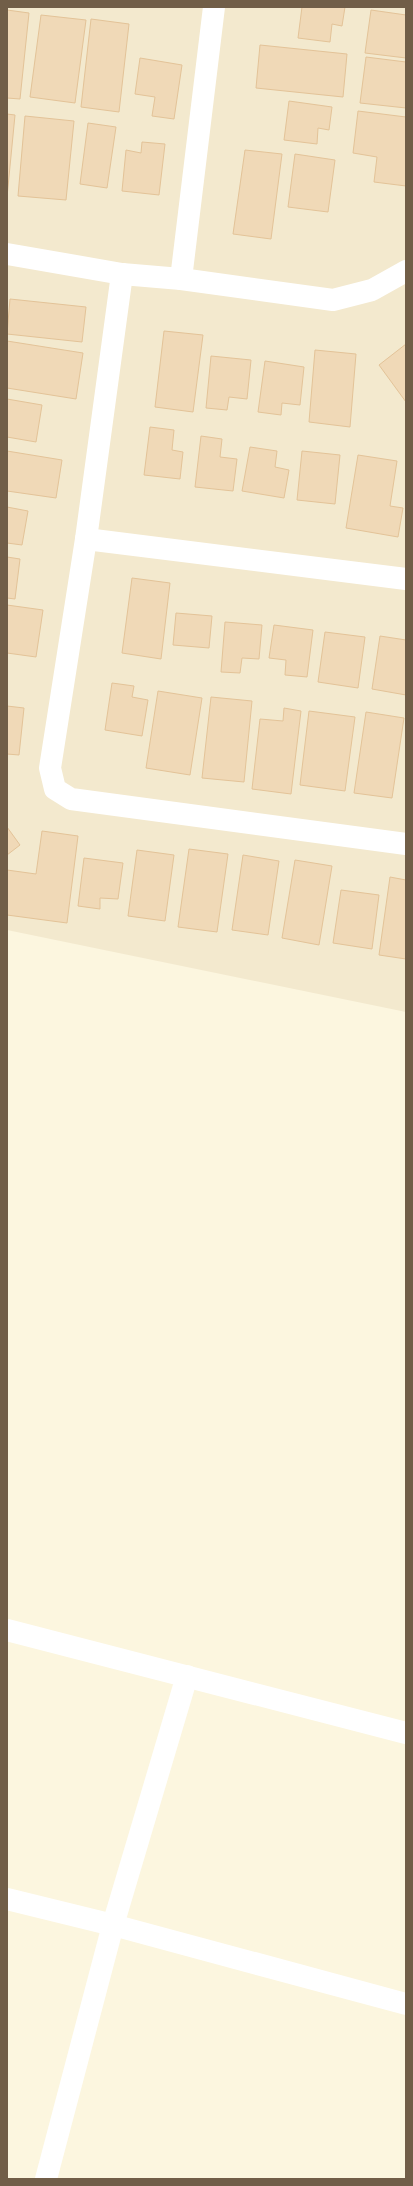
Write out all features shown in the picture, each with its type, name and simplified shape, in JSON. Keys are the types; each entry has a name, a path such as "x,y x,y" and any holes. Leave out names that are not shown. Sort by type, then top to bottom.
{"street":[{"path":"181,279 214,7 210,7"},
{"path":"7,254 122,274 181,279 333,300 372,290 406,271"},
{"path":"122,274 86,539 50,768 55,789 71,799 406,844"},
{"path":"86,539 406,579"},
{"path":"7,1630 406,1733"},
{"path":"46,2179 113,1925 187,1676"},
{"path":"7,1899 113,1925 406,2004"}],"shaded area":[{"path":"7,7 406,7 406,1012 7,930"}],"building":[{"path":"302,7 345,7 342,26 332,24 330,42 298,38"},
{"path":"7,10 29,13 20,99 7,98"},
{"path":"371,10 406,15 406,58 365,53"},
{"path":"41,15 86,20 75,103 30,97"},
{"path":"91,19 129,24 119,112 81,107"},
{"path":"260,45 347,54 343,97 256,88"},
{"path":"366,57 406,62 406,108 360,103"},
{"path":"140,58 182,65 174,119 152,116 155,97 135,94"},
{"path":"289,101 332,107 329,130 318,128 317,144 284,140"},
{"path":"358,111 406,117 406,186 374,182 377,157 353,153"},
{"path":"7,114 15,115 7,197"},
{"path":"25,116 74,121 66,200 18,196"},
{"path":"88,123 116,127 107,188 80,184"},
{"path":"142,142 165,144 159,195 122,191 126,150 141,153"},
{"path":"245,150 282,154 271,239 233,234"},
{"path":"295,154 335,160 328,212 288,207"},
{"path":"10,299 86,307 82,342 7,334"},
{"path":"164,331 203,335 193,412 155,407"},
{"path":"7,341 83,353 76,399 7,388"},
{"path":"406,344 406,402 379,365"},
{"path":"315,350 356,354 350,427 309,422"},
{"path":"211,356 251,360 247,399 229,397 227,410 206,408"},
{"path":"265,361 304,367 300,405 282,403 281,415 258,412"},
{"path":"7,399 42,405 36,442 7,437"},
{"path":"150,427 174,430 172,450 183,452 180,479 144,475"},
{"path":"201,436 222,439 220,457 237,459 233,491 195,487"},
{"path":"250,447 277,451 275,467 289,470 284,498 242,491"},
{"path":"7,451 62,460 56,498 7,491"},
{"path":"302,451 340,455 335,504 297,500"},
{"path":"358,455 397,461 390,506 403,508 398,537 346,528"},
{"path":"7,507 28,511 22,545 7,543"},
{"path":"7,557 20,559 15,599 7,598"},
{"path":"132,578 170,583 161,659 122,653"},
{"path":"7,605 43,610 36,657 7,653"},
{"path":"176,613 212,616 209,648 173,645"},
{"path":"225,622 262,625 259,659 242,658 240,673 221,672"},
{"path":"274,625 313,630 307,677 285,675 286,660 269,658"},
{"path":"325,632 365,637 358,688 318,682"},
{"path":"380,636 406,640 406,695 372,689"},
{"path":"112,683 134,686 132,697 148,700 142,736 105,730"},
{"path":"158,691 202,698 190,775 146,768"},
{"path":"211,697 252,701 244,782 202,778"},
{"path":"7,706 24,708 19,755 7,754"},
{"path":"284,708 301,711 291,794 252,789 260,719 283,721"},
{"path":"309,711 355,717 345,791 300,785"},
{"path":"366,712 404,718 392,798 354,793"},
{"path":"7,827 20,845 7,855"},
{"path":"42,831 78,836 67,923 7,915 7,870 36,874"},
{"path":"189,849 228,854 217,932 178,927"},
{"path":"137,850 174,855 165,921 128,916"},
{"path":"243,855 279,861 268,935 232,930"},
{"path":"84,858 123,863 118,899 100,898 100,909 78,906"},
{"path":"295,860 332,866 319,945 282,938"},
{"path":"390,877 406,880 406,959 379,955"},
{"path":"341,890 379,895 372,949 333,943"}]}
